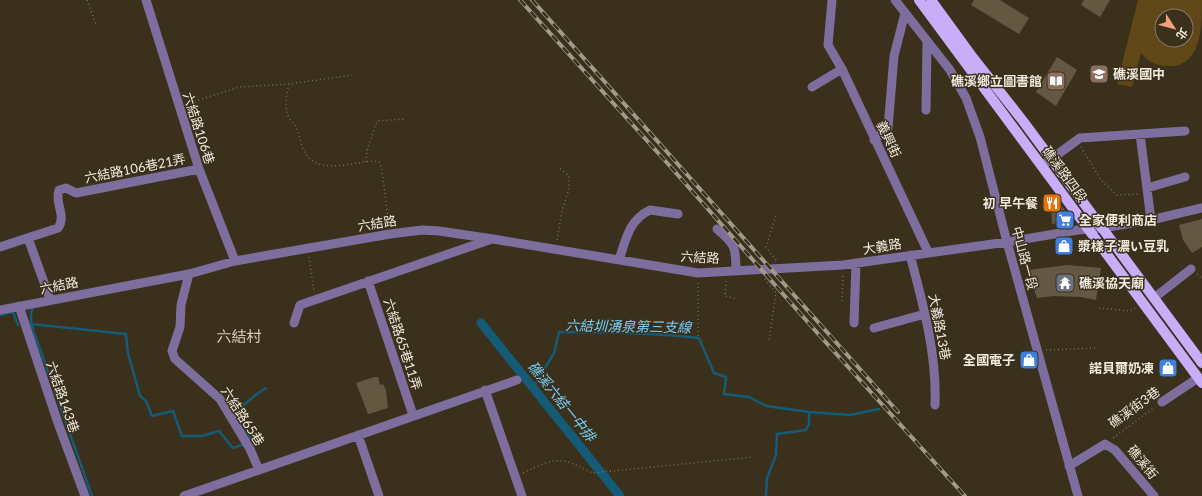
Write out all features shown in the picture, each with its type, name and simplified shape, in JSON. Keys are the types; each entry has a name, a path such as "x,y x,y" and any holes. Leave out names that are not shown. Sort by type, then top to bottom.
{"main road":[{"name":"礁溪路四段","path":"919,0 1200,380"},
{"name":"礁溪路四段","path":"931,0 1202,363"}],"street":[{"name":"六結路106巷","path":"146,0 199,169 235,261"},
{"name":"義興街","path":"832,0 828,45 842,69 874,140 928,252"},
{"name":"中山路一段","path":"894,0 950,70 966,98 980,137 1036,350 1068,466 1078,496"},
{"path":"874,140 888,128 894,56 905,13"},
{"path":"926,110 927,41"},
{"path":"812,88 842,69"},
{"path":"1042,165 1080,138 1185,131"},
{"path":"1140,134 1151,220"},
{"name":"六結路106巷21弄","path":"0,247 58,228 62,219 57,195 59,190 66,188 76,193 199,169"},
{"path":"1147,190 1185,177"},
{"name":"大義路","path":"760,269 843,265 1102,228 1151,220 1202,208"},
{"path":"619,260 629,230 636,219 650,210 678,214"},
{"path":"717,229 731,240 736,250 731,271"},
{"name":"六結路","path":"0,310 50,299 189,274 235,261 390,234 422,230 493,239 698,273 760,269"},
{"path":"28,238 50,299"},
{"path":"294,323 300,305 316,298 493,239"},
{"name":"大義路13巷","path":"910,255 925,314 936,378 935,405"},
{"path":"854,323 856,263"},
{"path":"1154,298 1191,269"},
{"name":"六結路65巷","path":"189,274 181,305 180,327 172,351 175,359 220,399 250,449 259,470"},
{"name":"六結路65巷11弄","path":"368,281 413,415"},
{"name":"六結路143巷","path":"19,306 58,423 85,496"},
{"path":"874,328 925,314"},
{"path":"184,496 517,380"},
{"name":"礁溪街3巷","path":"1162,402 1200,380"},
{"path":"485,390 522,496"},
{"path":"358,435 379,496"},
{"path":"1068,466 1105,444"},
{"name":"礁溪街","path":"1105,444 1115,450 1154,496"}],"path":[{"path":"87,0 96,24"},
{"path":"179,106 239,87 289,84 352,75"},
{"path":"289,84 286,94 288,113 290,120 298,131 304,152 310,158 326,166 379,162 382,170 390,234"},
{"path":"366,162 367,150 377,121 404,118"},
{"path":"1077,140 1101,180 1117,195 1122,196 1147,190"},
{"path":"556,249 562,211 569,189 569,176 558,167"},
{"path":"776,215 766,247 781,268"},
{"path":"308,248 316,298"},
{"path":"842,301 843,265"},
{"path":"760,269 776,293 769,340"},
{"path":"731,271 725,296 738,299"},
{"path":"698,273 698,336"},
{"path":"1099,308 1129,311 1144,304"},
{"path":"1036,350 1098,348"},
{"name":"礁溪街3巷","path":"1105,444 1162,402"},
{"path":"516,477 537,466 559,459 572,462 592,473 753,456"}],"shaded area":[{"path":"1138,0 1202,0 1200,33 1198,44 1193,53 1187,60 1179,65 1163,66 1152,62 1141,53 1132,87 1117,84"}],"building":[{"path":"974,0 1000,0 1029,18 1019,34 971,5"},
{"path":"1084,0 1110,0 1100,17 1081,5"},
{"name":"礁溪鄉立圖書館","path":"1057,57 1077,70 1056,106 1036,92"},
{"path":"1058,201 1073,221 1052,224 1051,206"},
{"path":"1202,219 1202,247 1192,253 1183,240 1179,225"},
{"name":"礁溪協天廟","path":"1067,265 1101,268 1096,300 1080,297 1054,296 1037,298 1028,270"},
{"path":"378,377 380,385 383,384 386,390 388,408 368,414 356,383"}],"waterway":[{"path":"33,307 31,313 31,324 92,496"},
{"path":"0,315 13,312 18,325"},
{"name":"礁溪六結一中排","path":"481,323 620,496"},
{"path":"31,324 126,334 128,353 140,396 146,401 152,416 173,411 182,436 202,436 219,431 233,448 242,445 245,446"},
{"name":"六結圳湧泉第三支線","path":"533,388 554,353 559,332 664,335 699,338 714,373 726,377 724,394 749,397 766,406 809,412 850,415 879,409"},
{"path":"249,441 250,438 234,412 266,388"},
{"path":"766,496 767,478 776,455 777,434 806,430 809,424 809,412"}],"railway":[{"path":"520,0 965,496"},
{"path":"532,0 898,412"}],"place":[{"name":"礁溪國中","path":"1099,74"},
{"name":"礁溪鄉立圖書館","path":"1056,81"},
{"name":"初 早午餐","path":"1052,203"},
{"name":"全家便利商店","path":"1065,220"},
{"name":"漿樣子濃い豆乳","path":"1064,246"},
{"name":"礁溪協天廟","path":"1065,283"},
{"name":"全國電子","path":"1029,360"},
{"name":"諾貝爾奶凍","path":"1168,368"}],"district":[{"name":"六結村","path":"239,336"}]}
